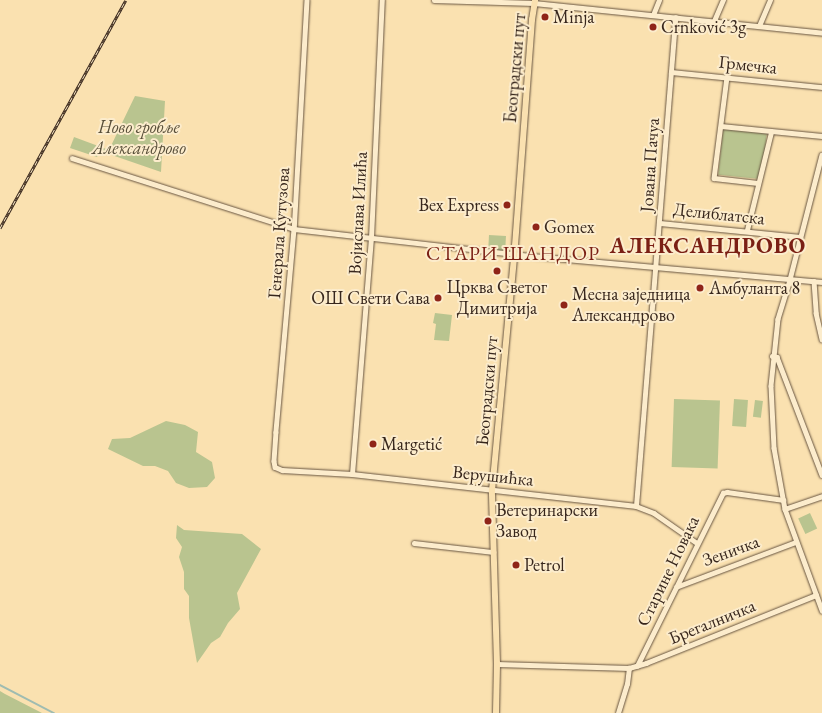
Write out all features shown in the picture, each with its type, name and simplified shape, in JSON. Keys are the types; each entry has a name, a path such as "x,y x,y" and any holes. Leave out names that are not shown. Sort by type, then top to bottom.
{"main road":[{"name":"Београдски пут","path":"496,713 497,664 492,491 535,2"}],"street":[{"name":"Генерала Кутузова","path":"275,467 276,432 294,229 308,0"},
{"name":"Војислава Илића","path":"352,474 371,238 382,0"},
{"path":"434,0 535,2 822,33"},
{"path":"653,15 659,0"},
{"path":"714,21 723,0"},
{"path":"759,26 770,0"},
{"name":"Јована Пачуа","path":"636,506 654,268 660,223 676,18"},
{"name":"Грмечка","path":"671,72 822,87"},
{"path":"727,77 714,178 758,183"},
{"path":"721,126 822,136"},
{"path":"746,230 771,132"},
{"path":"822,154 790,280 778,319 772,356 771,386 774,448 785,509 822,610"},
{"path":"72,158 294,229 514,254 654,268 822,282"},
{"name":"Делиблатска","path":"660,223 746,230 800,237"},
{"path":"814,281 816,313 822,339"},
{"path":"772,356 777,357 822,475"},
{"name":"Верушићка","path":"275,467 282,470 352,474 492,491 636,506 654,513 697,543"},
{"name":"Старине Новака","path":"637,666 722,494 727,492 783,500"},
{"path":"785,509 822,496"},
{"name":"Зеничка","path":"676,586 796,542"},
{"path":"414,543 493,552"},
{"name":"Брегалничка","path":"497,664 629,668 816,595"},
{"path":"618,713 627,684 629,668"}],"green space":[{"name":"Ново гробље Александрово","path":"135,96 165,101 161,172 100,151 97,157 70,148 74,137 109,150"},
{"path":"723,129 767,134 762,179 718,175"},
{"path":"489,235 506,236 505,251 488,250"},
{"path":"435,313 452,315 449,341 434,340 436,324 433,323"},
{"path":"674,399 720,401 718,469 672,467"},
{"path":"734,399 748,400 746,427 732,426"},
{"path":"755,400 763,401 761,418 753,417"},
{"path":"166,421 185,425 198,432 196,452 212,462 215,478 207,487 189,488 176,483 168,471 155,466 143,466 108,449 112,439 130,438"},
{"path":"810,513 817,528 805,534 798,518"},
{"path":"177,525 184,530 242,534 261,549 237,593 240,609 228,623 220,637 211,643 197,663 189,618 189,596 184,589 184,572 179,557 182,547 176,538"},
{"path":"0,691 5,694 42,713 0,713"}],"waterway":[{"path":"0,685 54,713"}],"railway":[{"path":"0,228 126,0"}],"place":[{"name":"Minja","path":"545,17"},
{"name":"Crnković 3g","path":"653,27"},
{"name":"Bex Express","path":"507,205"},
{"name":"Gomex","path":"536,227"},
{"name":"Црква Светог Димитрија","path":"497,271"},
{"name":"Амбуланта 8","path":"700,288"},
{"name":"ОШ Свети Сава","path":"438,298"},
{"name":"Месна заједница Александрово","path":"564,305"},
{"name":"Margetić","path":"373,444"},
{"name":"Ветеринарски Завод","path":"488,521"},
{"name":"Petrol","path":"516,565"}],"district":[{"name":"АЛЕКСАНДРОВО","path":"708,246"},
{"name":"СТАРИ ШАНДОР","path":"513,253"}]}
